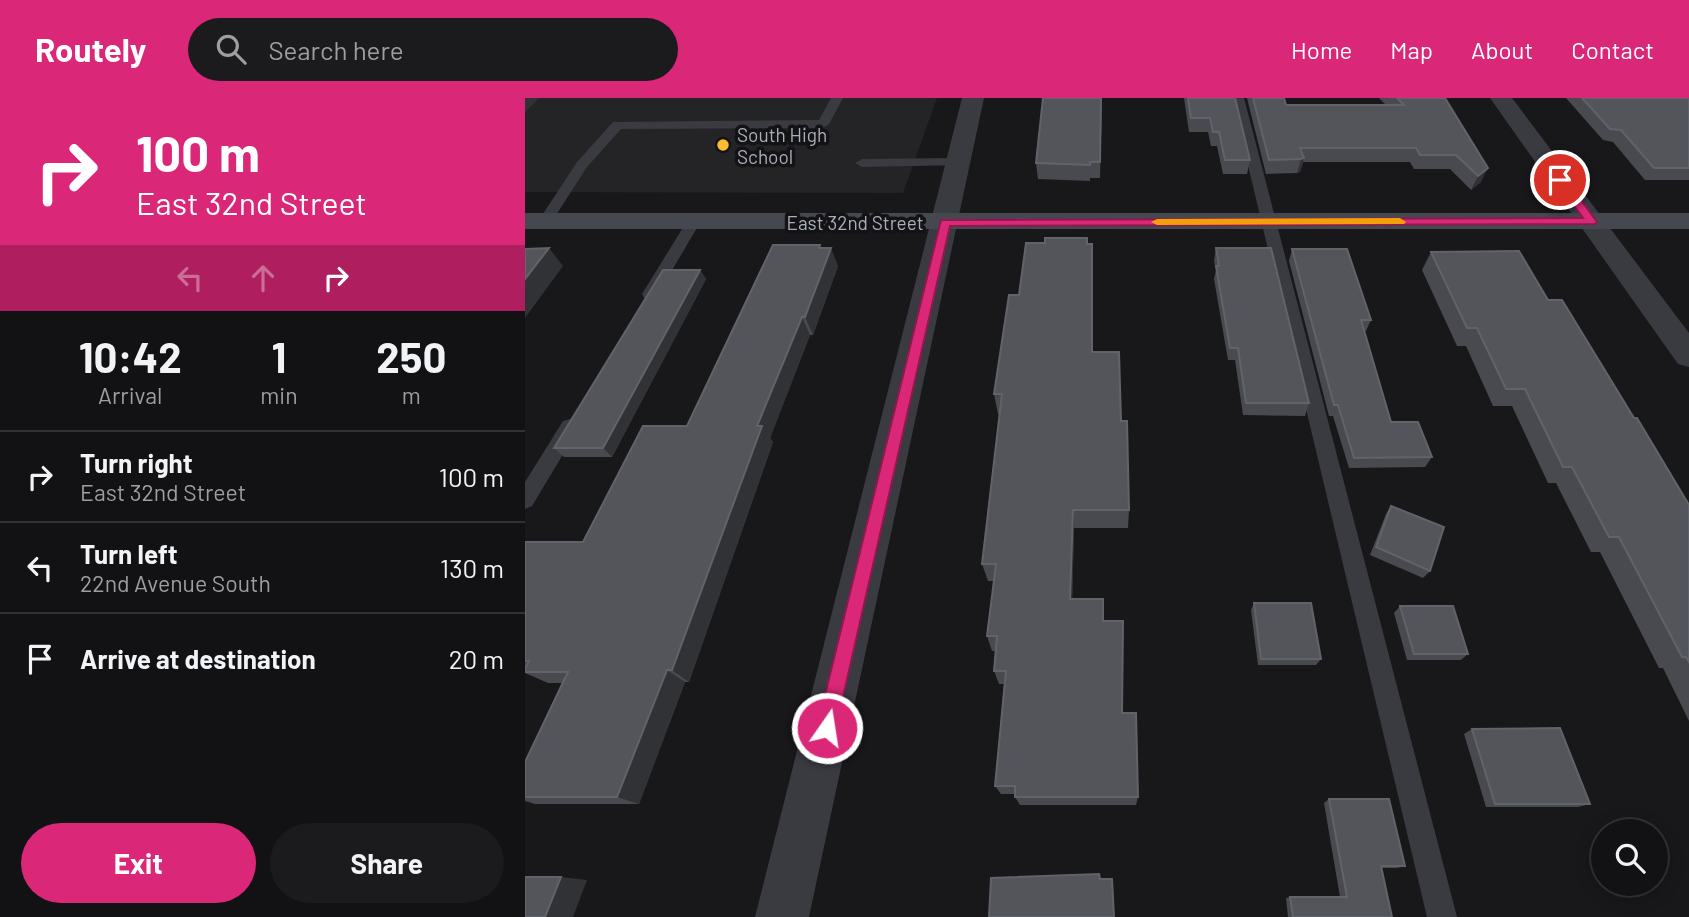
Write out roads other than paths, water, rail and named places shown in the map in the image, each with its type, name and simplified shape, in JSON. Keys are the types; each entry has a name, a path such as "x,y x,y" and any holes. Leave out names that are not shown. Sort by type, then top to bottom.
{"street":[{"path":"782,917 973,98"},
{"path":"1501,98 1689,356"},
{"name":"East 32nd Street","path":"535,221 1689,221"}],"lane":[{"path":"535,221 617,125 823,124 837,98"},
{"path":"1238,98 1442,917"},
{"path":"862,163 958,162"},
{"path":"643,305 694,221"},
{"path":"525,500 581,408"}],"place":[{"name":"South High School","path":"723,145"}]}
